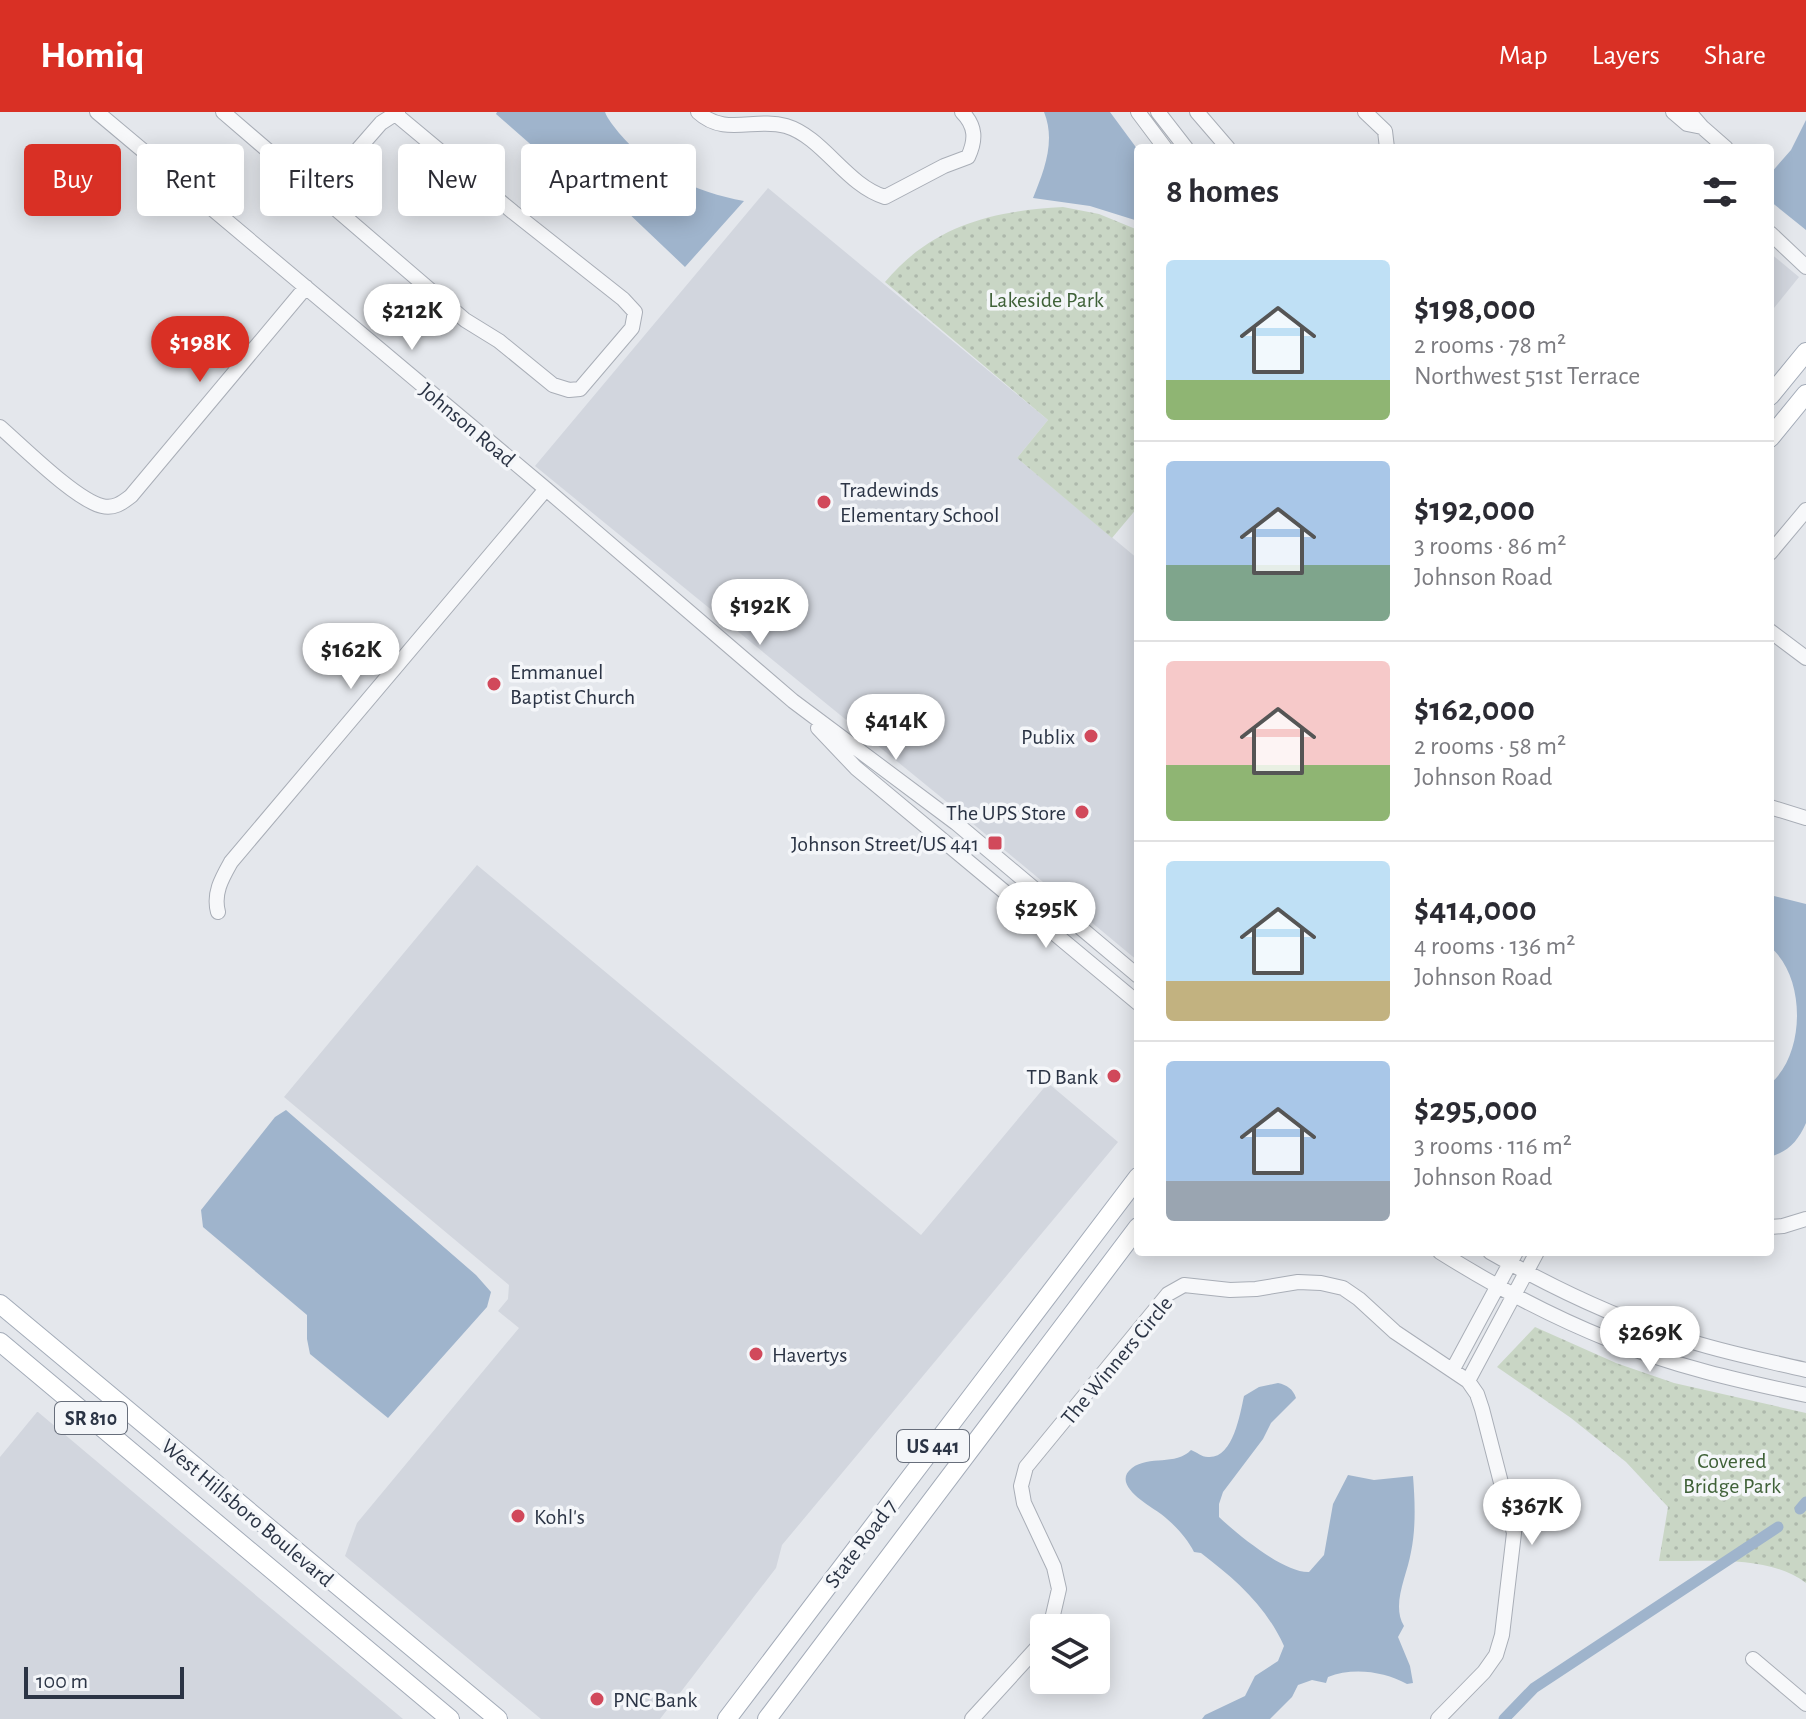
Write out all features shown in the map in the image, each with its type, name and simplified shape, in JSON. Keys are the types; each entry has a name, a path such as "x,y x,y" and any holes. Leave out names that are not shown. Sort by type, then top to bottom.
{"main road":[{"path":"1774,391 1806,352"},
{"path":"1774,433 1806,394"},
{"name":"State Road 7","path":"727,1719 1134,1182"},
{"name":"State Road 7","path":"767,1719 1134,1232"},
{"name":"West Hillsboro Boulevard","path":"1,1306 498,1719"},
{"name":"West Hillsboro Boulevard","path":"0,1342 450,1719"},
{"path":"952,1421 946,1456 953,1470"},
{"path":"903,1536 910,1509 908,1479"},
{"path":"243,1544 287,1563 305,1559"},
{"path":"277,1573 297,1572 332,1582"}],"street":[{"name":"Johnson Road","path":"97,112 793,701 933,805 1134,973"},
{"path":"223,112 260,144"},
{"path":"698,112 708,121 727,127 784,125 800,132 870,192 885,197 968,157 974,145 974,130 962,112"},
{"path":"1138,112 1162,144"},
{"path":"1158,112 1183,144"},
{"path":"1197,112 1225,144"},
{"path":"1365,112 1385,131 1387,144"},
{"path":"1673,112 1687,124 1702,127"},
{"path":"1689,112 1721,144"},
{"path":"344,216 465,320 499,341 553,385 569,390 580,389 632,328 635,312 623,299 513,212 396,113 381,123 363,144"},
{"path":"1774,236 1804,262"},
{"path":"0,427 75,491 93,503 104,507 115,506 131,496 306,287"},
{"path":"218,912 215,902 220,881 231,862 546,489"},
{"path":"1774,548 1806,510"},
{"path":"1774,634 1806,658"},
{"name":"Johnson Road","path":"793,701 856,768 1134,1000"},
{"path":"856,768 871,769 881,774 920,805 933,805"},
{"path":"1774,808 1806,818"},
{"path":"1774,1227 1806,1219"},
{"path":"1447,1256 1497,1287 1611,1341 1718,1375 1806,1395"},
{"path":"1468,1381 1535,1256"},
{"path":"1453,1369 1513,1258 1526,1272 1610,1313 1717,1349 1806,1370"},
{"name":"The Winners Circle","path":"1053,1614 1059,1589 1054,1567 1024,1503 1021,1486 1026,1467 1168,1294 1184,1285 1230,1290 1298,1282 1343,1288 1395,1332 1468,1381 1480,1402 1514,1533 1502,1635 1496,1655 1484,1672 1438,1719"},
{"path":"972,1719 1030,1655"},
{"path":"1753,1659 1806,1704"}],"shaded area":[{"name":"Tradewinds Elementary School","path":"768,188 1048,420 1017,458 1134,556 1134,958 942,798 535,466"},
{"path":"1774,256 1799,277 1774,308"},
{"path":"477,865 921,1235 1048,1083 1118,1142 782,1545 776,1568 660,1719 541,1719 345,1556 357,1523 519,1328 498,1311 508,1299 509,1285 284,1097"},
{"path":"37,1412 403,1719 0,1719 0,1457"}],"green space":[{"name":"Lakeside Park","path":"1063,207 1099,214 1134,228 1134,512 1112,538 1017,458 1048,420 885,282 923,247 944,234 988,217"},
{"name":"Covered Bridge Park","path":"1535,1327 1616,1363 1674,1383 1806,1413 1806,1583 1774,1567 1755,1564 1659,1561 1668,1507 1626,1462 1571,1418 1497,1367"}],"water":[{"path":"605,112 629,144 530,144 496,114"},
{"path":"1044,112 1110,112 1134,145 1134,220 1090,206 1033,198 1049,145"},
{"path":"1806,120 1806,230 1774,204 1774,169 1791,150"},
{"path":"696,188 744,201 685,267 631,216 696,216"},
{"path":"1774,896 1806,904 1806,1123 1792,1144 1774,1155 1774,1080 1790,1054 1797,1015 1790,976 1774,951"},
{"path":"286,1110 476,1275 491,1292 487,1307 388,1418 310,1354 307,1315 203,1227 201,1210 275,1117"},
{"path":"1278,1383 1289,1388 1296,1398 1271,1423 1263,1439 1223,1492 1219,1517 1274,1560 1309,1572 1324,1555 1333,1504 1348,1475 1374,1480 1413,1476 1414,1534 1399,1600 1400,1618 1404,1626 1398,1637 1410,1666 1413,1683 1407,1684 1378,1673 1347,1672 1328,1677 1326,1683 1312,1680 1298,1685 1292,1697 1270,1719 1202,1719 1245,1696 1255,1676 1278,1661 1284,1646 1268,1618 1248,1594 1201,1553 1194,1552 1171,1522 1134,1494 1126,1481 1127,1475 1139,1464 1178,1458 1191,1450 1206,1457 1217,1456 1224,1451 1234,1434 1244,1396 1259,1387"}],"waterway":[{"path":"1800,1509 1806,1502"},
{"path":"1504,1719 1534,1688 1778,1527"}],"place":[{"name":"Tradewinds Elementary School","path":"824,502"},
{"name":"Emmanuel Baptist Church","path":"494,684"},
{"name":"Publix","path":"1091,736"},
{"name":"The UPS Store","path":"1082,812"},
{"name":"Johnson Street/US 441","path":"995,843"},
{"name":"TD Bank","path":"1114,1076"},
{"name":"Havertys","path":"756,1354"},
{"name":"Kohl's","path":"518,1516"},
{"name":"PNC Bank","path":"597,1699"}]}
